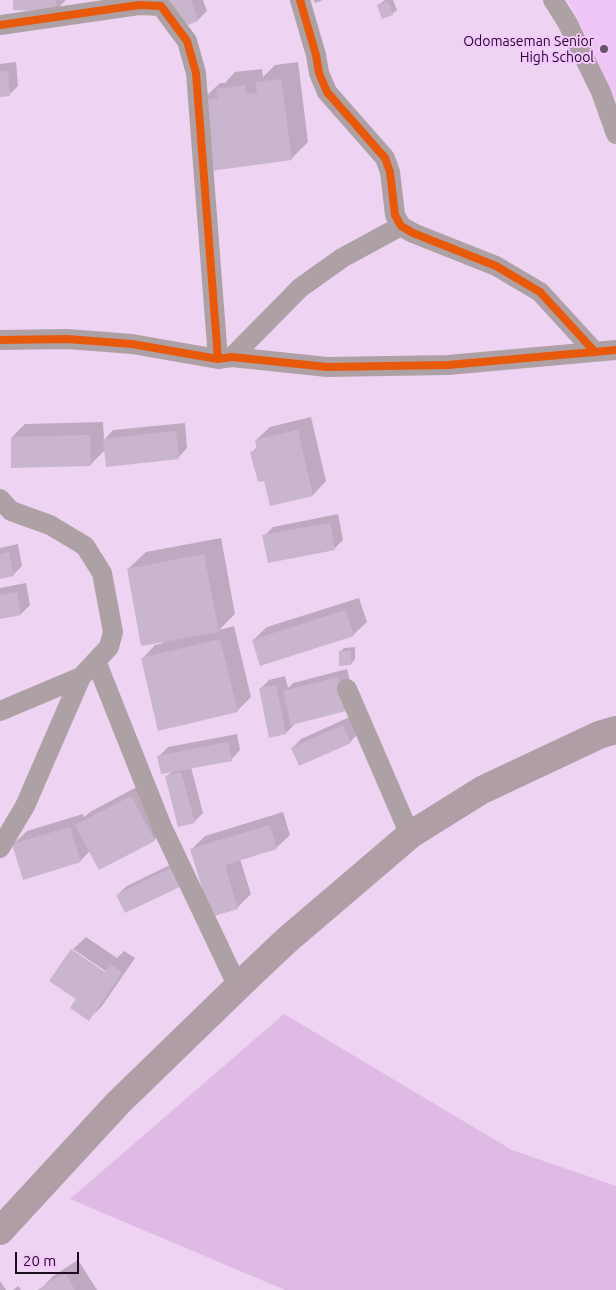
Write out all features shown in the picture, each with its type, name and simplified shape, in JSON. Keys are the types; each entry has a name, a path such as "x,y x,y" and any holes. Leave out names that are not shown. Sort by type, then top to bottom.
{"main road":[{"path":"0,1231 118,1103 238,987 287,940 410,835 482,790 616,730"}],"street":[{"path":"300,0 316,55 319,73 326,92 385,158 390,172 395,215 401,226 413,233 496,266 540,292 595,352"},
{"path":"553,0 567,22 601,92 616,134"},
{"path":"0,25 139,5 161,6 187,41 196,73 225,358"},
{"path":"225,358 300,288 342,258 401,226"},
{"path":"0,340 67,339 132,344 225,358 327,367 448,365 616,350"},
{"path":"0,499 11,511 50,525 85,546 102,573 113,632 108,647 81,676 0,711"},
{"path":"96,661 162,827 238,987"},
{"path":"0,848 25,806 81,676"},
{"path":"347,689 410,835"}],"shaded area":[{"name":"Odomaseman Senior High School","path":"568,0 616,0 616,99"},
{"path":"284,1014 512,1150 616,1186 616,1290 285,1290 70,1199"}],"building":[{"path":"13,0 56,0 55,12 13,10"},
{"path":"170,0 191,0 198,21 180,28"},
{"path":"388,1 393,15 382,19 377,5"},
{"path":"8,71 10,96 0,97 0,72"},
{"path":"281,79 292,160 210,171 201,100 218,98 216,89 245,85 246,94 257,93 256,82"},
{"path":"298,430 313,496 270,506 264,481 258,482 250,452 257,450 255,440"},
{"path":"176,431 179,459 106,467 103,439"},
{"path":"90,435 91,466 11,468 11,437"},
{"path":"330,523 335,550 268,563 262,535"},
{"path":"9,552 14,576 0,579 0,554"},
{"path":"204,554 219,632 141,646 127,569"},
{"path":"17,592 21,615 0,619 0,595"},
{"path":"345,610 354,636 260,666 252,640"},
{"path":"220,639 238,712 158,731 141,658"},
{"path":"339,651 351,651 351,665 339,666"},
{"path":"338,677 346,711 291,725 283,691"},
{"path":"276,685 286,734 269,738 259,688"},
{"path":"343,725 351,743 299,766 291,748"},
{"path":"228,742 232,761 161,774 157,756"},
{"path":"181,772 195,823 178,827 165,776"},
{"path":"131,796 155,841 99,870 75,825"},
{"path":"270,825 277,849 225,865 238,909 211,917 190,849"},
{"path":"70,827 81,862 23,880 12,844"},
{"path":"174,866 184,885 125,913 116,895"},
{"path":"71,949 105,972 110,964 122,972 89,1021 70,1008 76,999 49,981"},
{"path":"65,1273 75,1290 37,1290"}],"cycle path":[{"path":"300,0 316,55 319,73 327,92 385,158 390,172 395,215 401,226 413,233 496,266 540,292 595,352"},
{"path":"0,25 139,5 161,6 187,41 196,73 218,359"},
{"path":"0,340 67,339 132,344 218,359 232,357 327,367 448,365 616,350"}],"place":[{"name":"Odomaseman Senior High School","path":"604,49"}]}
